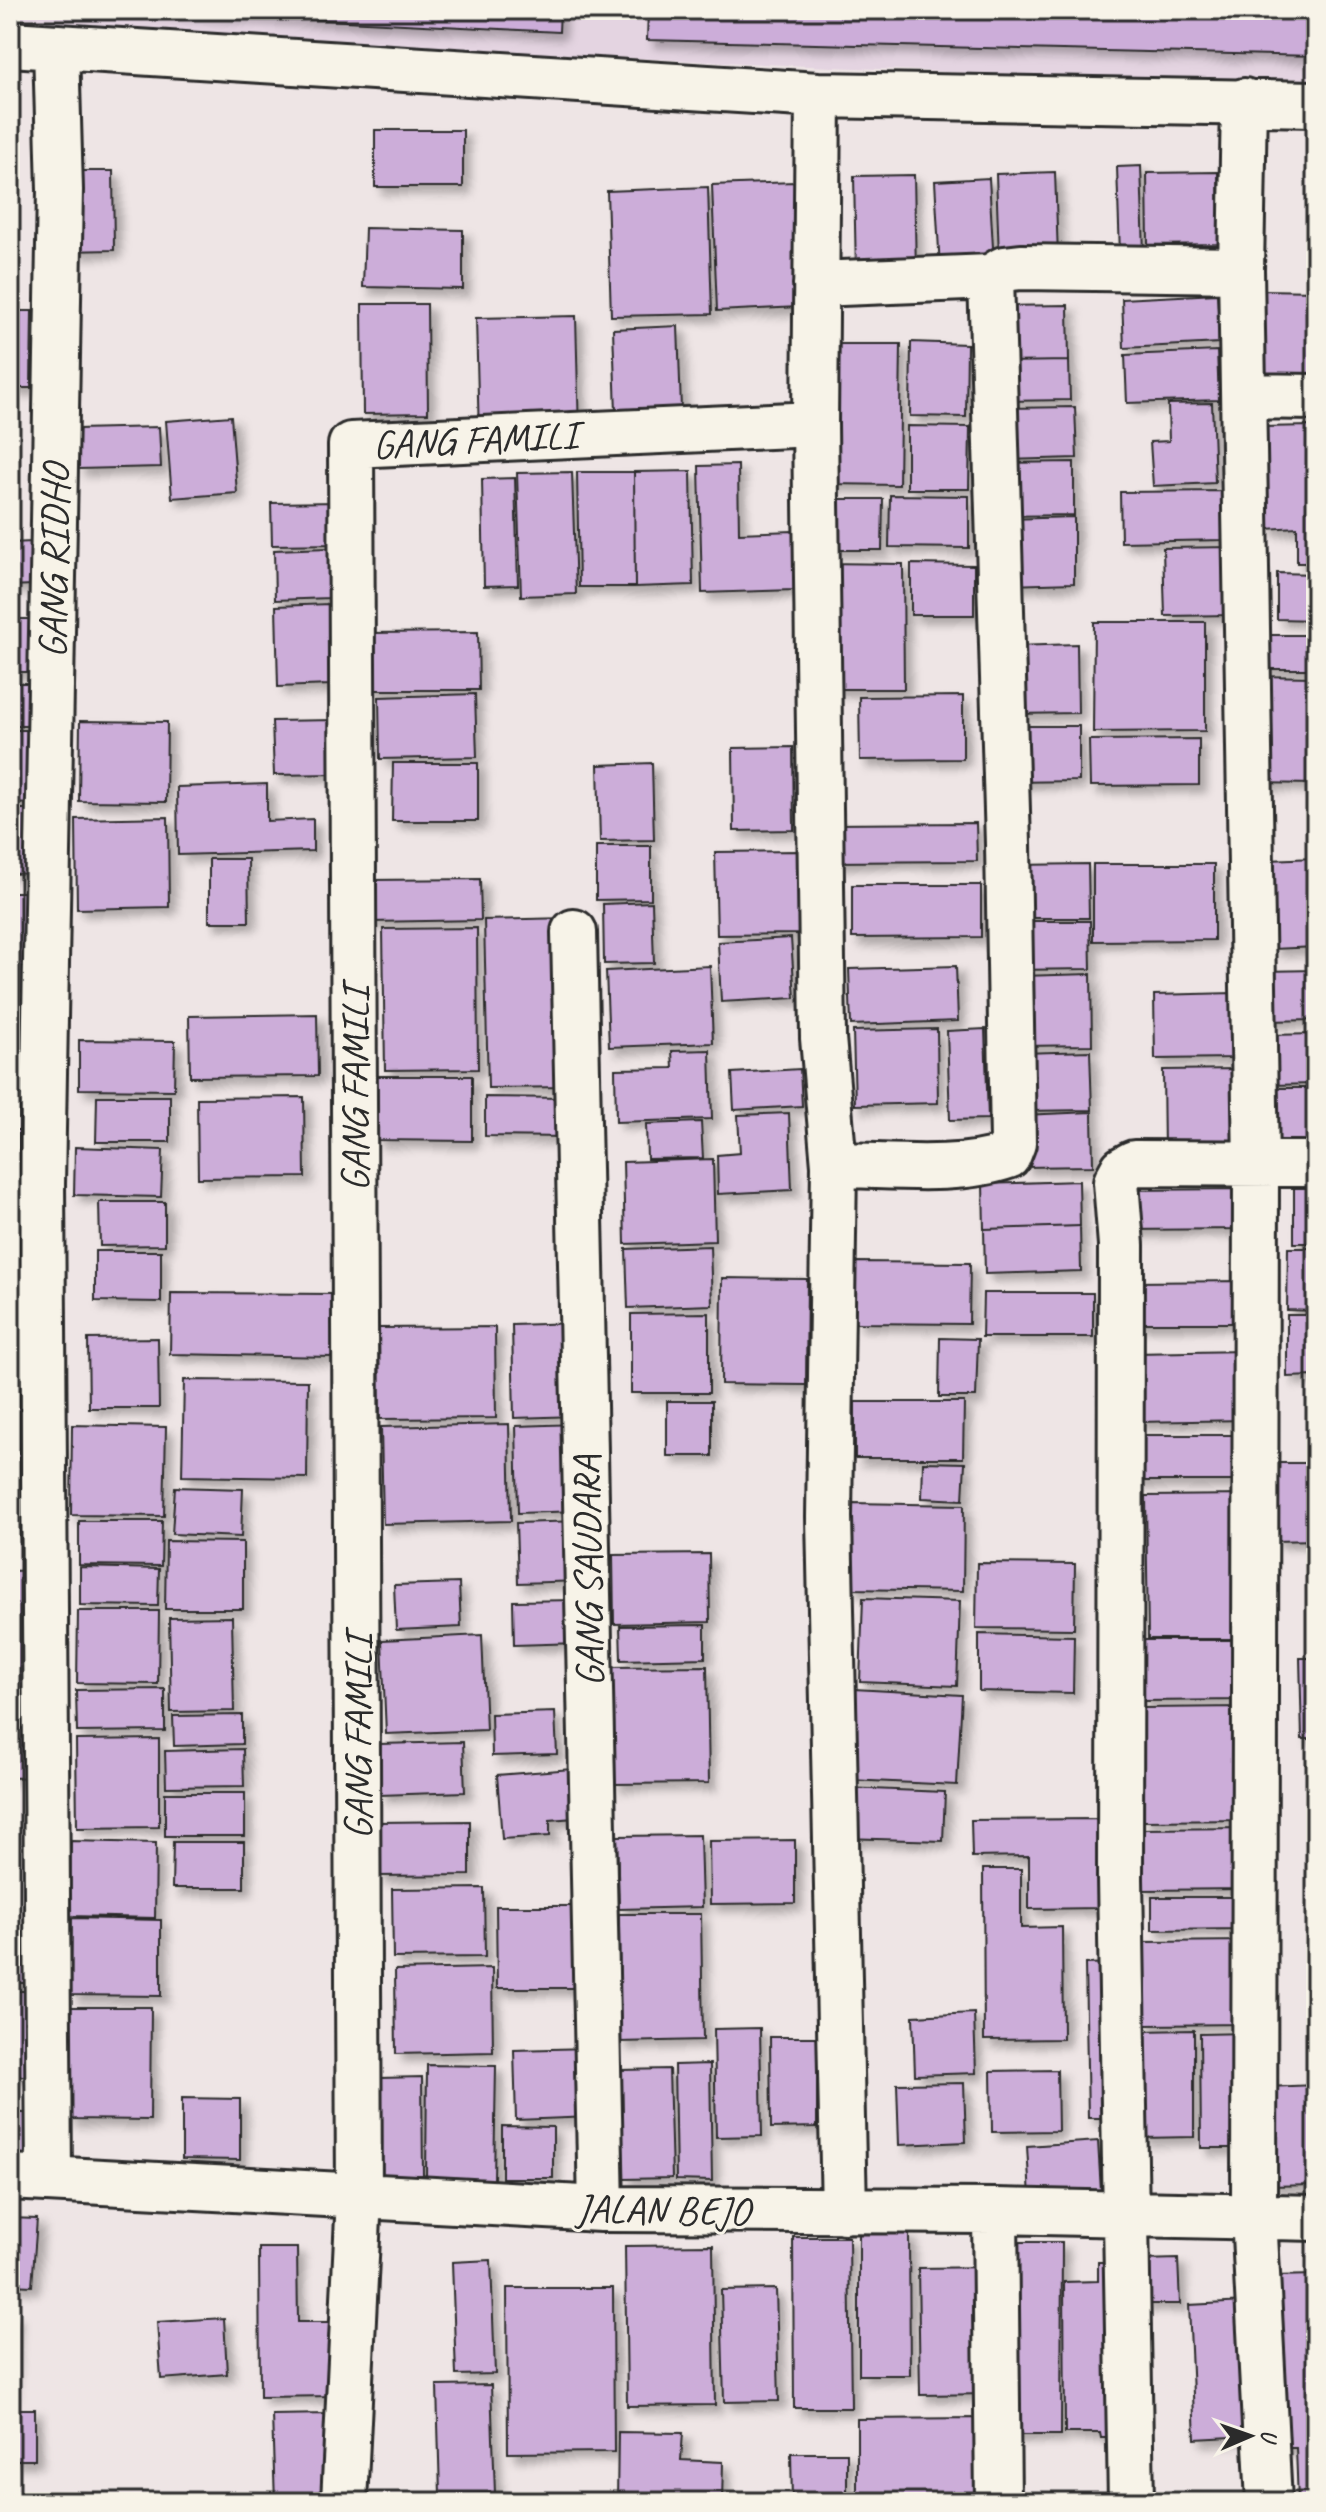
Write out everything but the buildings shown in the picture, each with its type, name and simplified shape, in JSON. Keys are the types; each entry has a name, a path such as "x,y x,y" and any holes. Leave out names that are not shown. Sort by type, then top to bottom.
{"street":[{"path":"10,44 818,95 1316,104"},
{"name":"GANG RIDHO","path":"29,2178 42,1184 60,206 56,47"},
{"path":"818,95 815,424 823,1038 834,1165 829,1517 844,2211"},
{"path":"1244,101 1241,270 1256,1165 1254,2216 1269,2502"},
{"path":"816,284 991,277 1004,269 1021,267 1241,270"},
{"path":"834,1165 959,1166 988,1163 1008,1156 1013,1143 1008,844 991,277"},
{"path":"1244,396 1316,397"},
{"name":"GANG FAMILI","path":"359,2197 351,445 815,424"},
{"name":"GANG SAUDARA","path":"574,932 601,2209"},
{"path":"1131,2502 1120,1879 1121,1245 1116,1182 1123,1169 1134,1163 1316,1164"},
{"name":"JALAN BEJO","path":"29,2178 601,2209 995,2211 1316,2218"},
{"path":"344,2502 359,2197"},
{"path":"995,2211 998,2502"}],"shaded area":[{"path":"10,10 1316,10 1316,88 10,31"}]}
